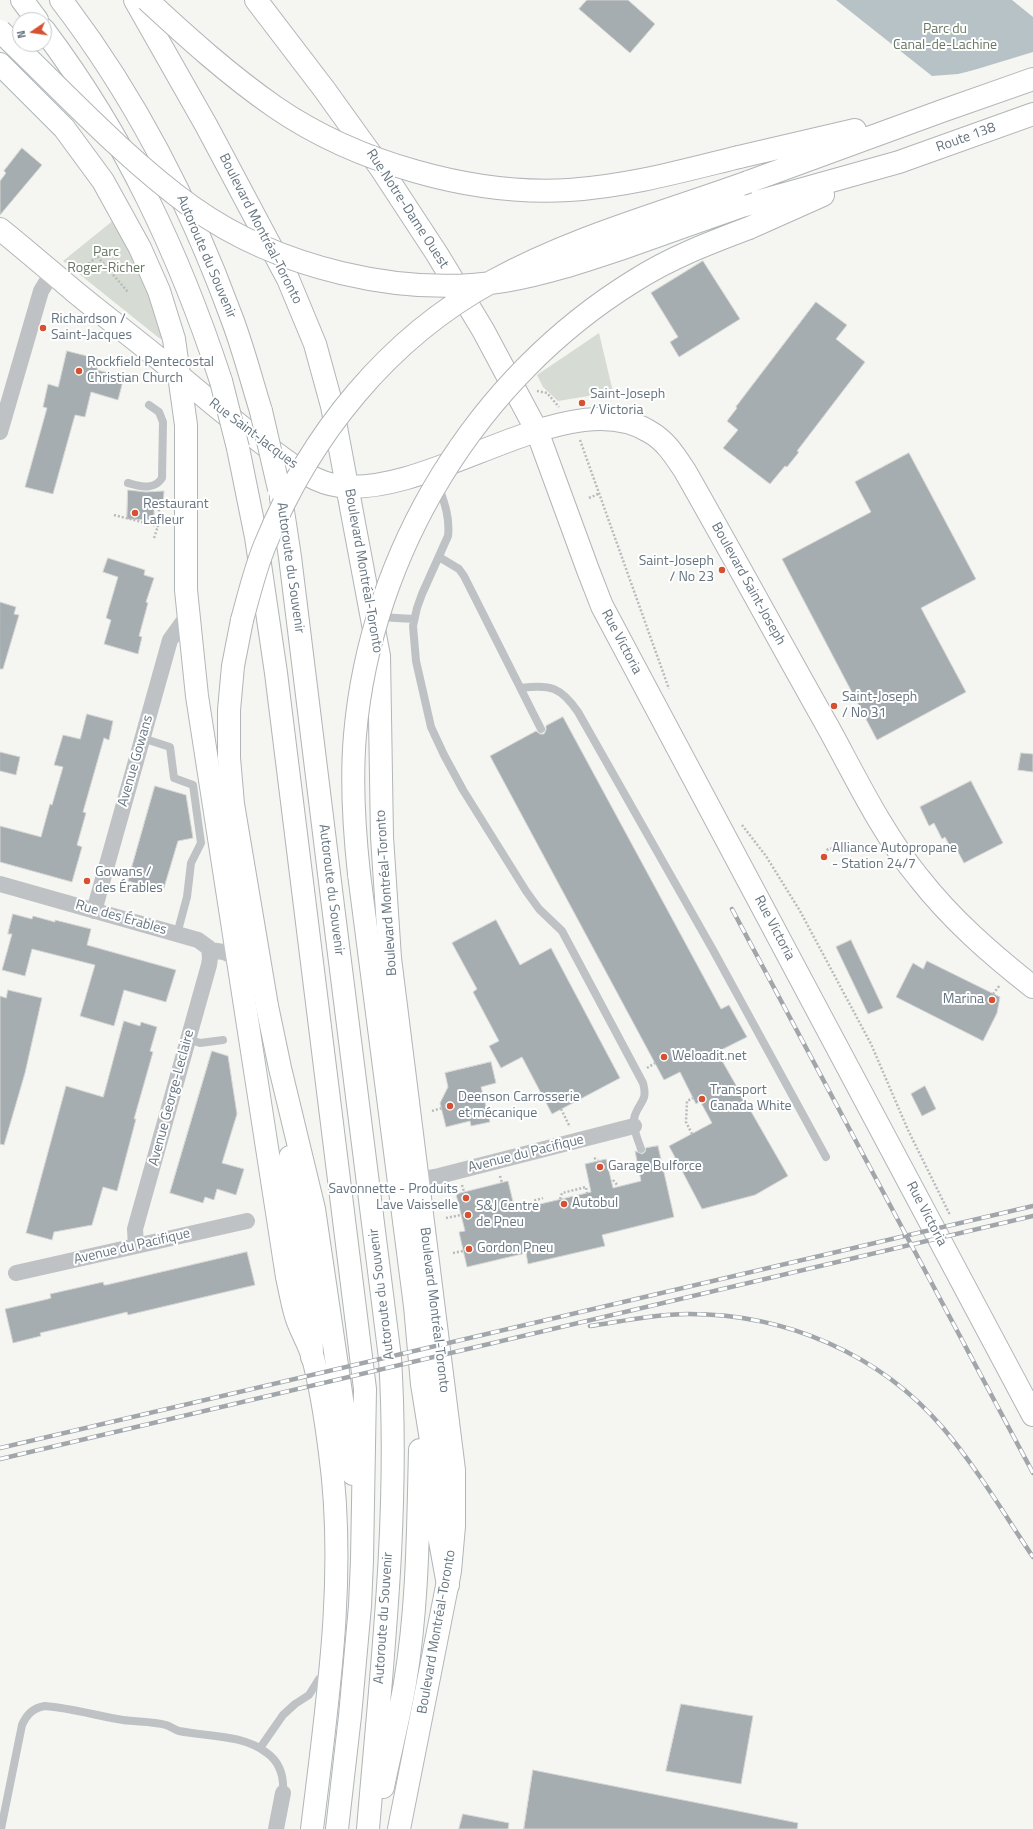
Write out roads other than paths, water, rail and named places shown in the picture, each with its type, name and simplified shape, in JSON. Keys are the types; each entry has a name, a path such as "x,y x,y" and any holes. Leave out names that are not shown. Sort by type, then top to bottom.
{"main road":[{"path":"22,0 31,12"},
{"name":"Autoroute du Souvenir","path":"61,0 95,47 122,89 159,154 188,212 231,316 261,411 279,489 290,557 390,1358 392,1439 388,1579 368,1829"},
{"name":"Boulevard Montréal-Toronto","path":"135,0 206,125 285,272 298,300 315,344 328,391 348,487 380,669 381,787 387,922 398,1035 454,1470 454,1526 448,1585 399,1829"},
{"path":"147,0 223,68 252,91 294,119 335,140 384,161 431,175 478,185 548,191 632,182 682,173 739,157 942,111"},
{"name":"Rue Notre-Dame Ouest","path":"256,0 324,88 407,207 483,330 537,431"},
{"path":"0,31 131,156 168,189 194,209 244,238 291,258 348,274 394,282 435,285 478,284 504,281 549,272 742,206 899,162"},
{"name":"Autoroute du Souvenir","path":"52,42 110,128 135,171 158,220 199,317 221,381 238,448 265,591 365,1389 362,1560 350,1716 338,1829"},
{"path":"0,64 37,100 74,140 116,202 140,248 159,291 174,339 187,442 185,551 188,615 203,741 288,1277 296,1316 312,1357 328,1434 335,1496 335,1584 329,1678 312,1829"},
{"path":"362,1560 345,1413 314,1209 280,1068 262,980 233,804 229,758 229,710 237,642 264,546 288,495 322,437 358,392 390,357 431,321 472,293 514,270 592,237 741,185 1033,79"},
{"name":"Route 138","path":"899,162 1033,114"},
{"path":"448,1585 436,1519 435,1465 422,1384 415,1306 359,874 353,806 353,769 357,713 367,657 386,590 426,501 467,436 507,387 539,354 579,319 617,291 681,255 749,228 899,162"},
{"name":"Rue Saint-Jacques","path":"0,229 244,429 306,474 323,483 348,487"},
{"name":"Boulevard Saint-Joseph","path":"348,487 384,484 433,470 537,431 583,420 621,420 644,428 668,446 691,481 860,786 903,856 933,895 969,934 991,954 1033,987"},
{"name":"Rue Victoria","path":"537,431 602,606 1033,1415"},
{"path":"280,1068 296,1212 311,1312 312,1357"},
{"path":"374,1829 405,1683 411,1640 418,1540 422,1384"}],"street":[{"path":"0,432 41,291 52,272"},
{"name":"Avenue Gowans","path":"94,911 170,640 188,615"},
{"name":"Rue des Érables","path":"1,888 178,934 202,942 207,945 209,950 224,952 237,958"},
{"name":"Avenue George-Leclaire","path":"136,1246 136,1230 209,964 209,950"},
{"name":"Avenue du Pacifique","path":"417,1180 439,1176 634,1126"},
{"name":"Avenue du Pacifique","path":"16,1273 248,1221"},
{"path":"276,1829 283,1793"}],"lane":[{"path":"128,483 140,486 152,486 160,482 162,478 163,422 159,412 150,405"},
{"path":"433,470 445,505 449,528 448,536 422,594 414,619 416,661 428,714 437,739 463,790 532,900 562,931 643,1083 645,1098 635,1115 634,1126 641,1149"},
{"path":"439,557 459,569 541,729"},
{"path":"372,617 414,619"},
{"path":"521,688 540,686 557,690 565,695 578,712 713,950 826,1157"},
{"path":"142,738 170,747 174,778 193,786 201,843 191,863 186,897 178,934"},
{"path":"188,1039 200,1043 223,1040"},
{"path":"260,1748 283,1715 295,1704 309,1695 319,1679 329,1678"},
{"path":"1,1829 22,1725 30,1712 37,1708 53,1706 124,1720 167,1725 178,1731 239,1740 260,1748 273,1757 281,1770 283,1793"}],"railway":[{"path":"732,909 1033,1473"},
{"path":"0,1448 1033,1206"},
{"path":"0,1459 1033,1216"},
{"path":"590,1326 664,1315 689,1314 725,1316 761,1321 795,1331 829,1343 861,1359 890,1379 918,1402 943,1428 979,1475 1033,1557"}],"place":[{"name":"Richardson / Saint-Jacques","path":"43,328"},
{"name":"Rockfield Pentecostal Christian Church","path":"79,371"},
{"name":"Saint-Joseph / Victoria","path":"582,403"},
{"name":"Restaurant Lafleur","path":"135,513"},
{"name":"Saint-Joseph / No 23","path":"722,570"},
{"name":"Saint-Joseph / No 31","path":"834,706"},
{"name":"Alliance Autopropane - Station 24/7","path":"824,857"},
{"name":"Gowans / des Érables","path":"87,881"},
{"name":"Marina","path":"992,1000"},
{"name":"Weloadit.net","path":"664,1057"},
{"name":"Transport Canada White","path":"702,1099"},
{"name":"Deenson Carrosserie et mécanique","path":"450,1106"},
{"name":"Garage Bulforce","path":"600,1167"},
{"name":"Savonnette - Produits Lave Vaisselle","path":"466,1198"},
{"name":"Autobul","path":"564,1204"},
{"name":"S&J Centre de Pneu","path":"468,1215"},
{"name":"Gordon Pneu","path":"469,1249"}],"park label":[{"name":"Parc du Canal-de-Lachine","path":"945,38"},
{"name":"Parc Roger-Richer","path":"106,262"}]}
